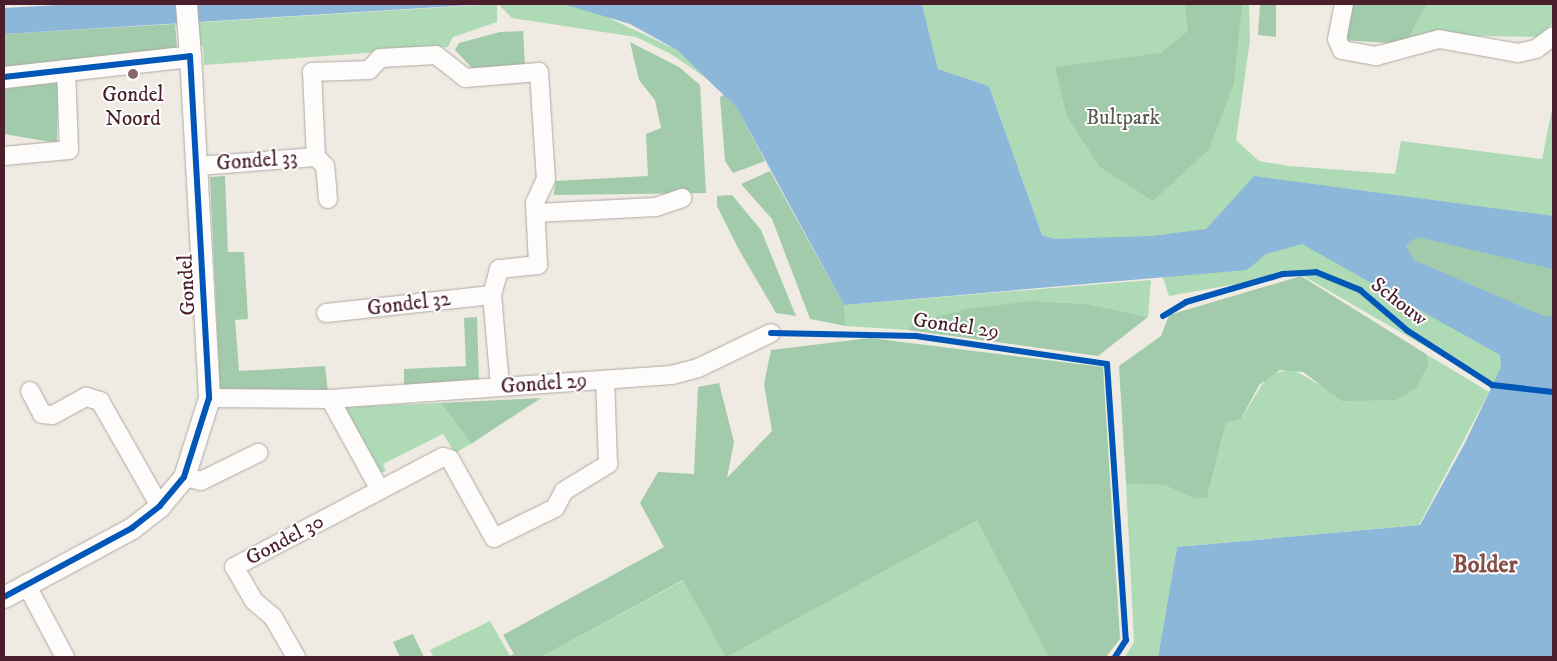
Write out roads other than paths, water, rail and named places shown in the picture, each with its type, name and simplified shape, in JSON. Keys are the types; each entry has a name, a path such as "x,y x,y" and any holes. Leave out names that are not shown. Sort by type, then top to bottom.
{"street":[{"name":"Gondel","path":"4,597 132,528 160,506 184,477 209,398 198,166 186,4"},
{"path":"1344,4 1337,39 1342,50 1376,56 1439,39 1518,53 1536,49 1553,36"},
{"path":"4,77 66,69 190,48"},
{"name":"Gondel 33","path":"328,198 326,166 316,157 312,72 369,70 380,58 436,55 465,78 539,72 546,179 536,213"},
{"path":"4,156 69,150 66,69"},
{"name":"Gondel 33","path":"198,166 316,157"},
{"path":"500,387 492,295 499,269 538,266 536,213 656,207 682,198"},
{"name":"Gondel 32","path":"326,312 492,295"},
{"name":"Gondel 29","path":"209,398 330,399 605,380 690,370 771,333"},
{"path":"330,399 380,490 443,456 450,459 494,538 556,508 564,492 608,464 605,380"},
{"path":"30,391 42,414 53,415 86,397 100,401 160,506"},
{"path":"184,477 201,481 258,453"},
{"name":"Gondel 30","path":"296,657 273,617 254,600 234,567 380,490"},
{"path":"26,584 65,657"}],"water":[{"path":"77,4 488,4 4,34 4,8"},
{"path":"563,4 922,4 938,69 989,86 1042,235 1054,239 1152,236 1206,229 1254,176 1553,216 1553,269 1417,237 1406,246 1414,260 1544,316 1553,316 1553,657 1158,657 1177,547 1420,525 1465,443 1501,367 1500,355 1302,244 1266,254 1247,270 844,305 737,108 677,50 630,24"}],"place":[{"name":"Gondel Noord","path":"133,74"}],"district":[{"name":"Bolder","path":"1485,566"}],"park label":[{"name":"Bultpark","path":"1123,118"}]}
